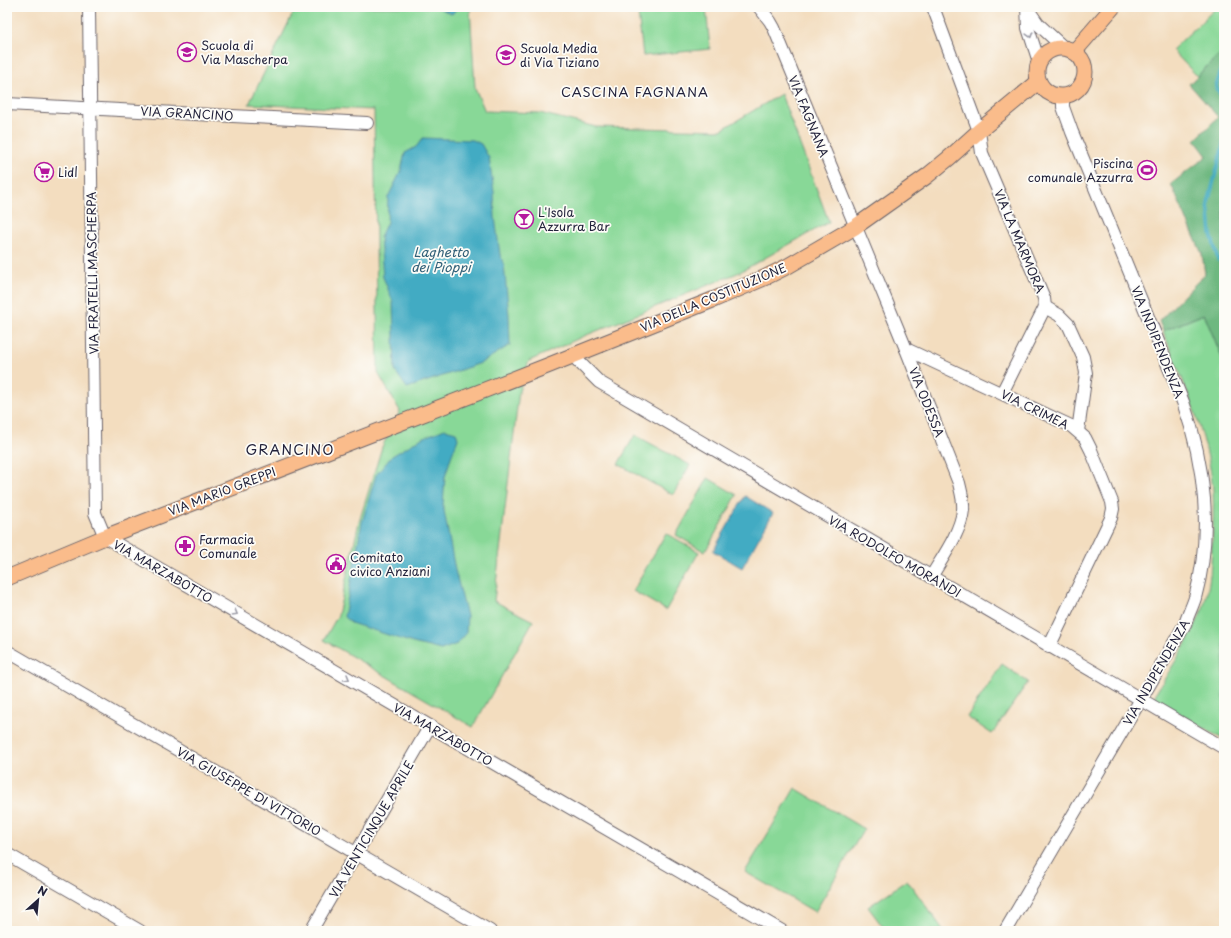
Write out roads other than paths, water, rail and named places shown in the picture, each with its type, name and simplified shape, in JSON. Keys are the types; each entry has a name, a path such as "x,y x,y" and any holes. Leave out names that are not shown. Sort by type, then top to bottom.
{"main road":[{"path":"1069,50 1113,7"},
{"path":"1056,48 1069,50 1079,56 1084,64 1085,73 1083,83 1078,90 1071,95 1063,97 1049,94 1042,89 1038,82 1036,69 1038,62 1048,51 1056,48"},
{"name":"VIA DELLA COSTITUZIONE","path":"573,356 764,278 788,266 855,227 927,176 1038,82"},
{"name":"VIA MARIO GREPPI","path":"7,578 105,537 573,356"}],"street":[{"name":"VIA FRATELLI MASCHERPA","path":"89,7 95,513 105,537"},
{"name":"VIA LA MARMORA","path":"933,7 979,131 982,152 1044,298 1045,306 1002,393"},
{"path":"1027,8 1038,24 1069,50"},
{"path":"1027,8 1028,28 1038,62"},
{"name":"VIA FAGNANA","path":"766,10 855,227"},
{"name":"VIA INDIPENDENZA","path":"1005,931 1185,624 1195,598 1203,556 1205,520 1204,486 1191,424 1072,132 1063,107 1063,97"},
{"name":"VIA GRANCINO","path":"7,104 367,123"},
{"name":"VIA ODESSA","path":"855,227 954,468 962,495 964,509 962,520 931,577"},
{"path":"1045,306 1059,315 1068,324 1083,357 1086,373 1078,431"},
{"name":"VIA CRIMEA","path":"906,349 1071,426 1085,438 1091,450 1112,502 1113,509 1111,518 1049,647"},
{"name":"VIA RODOLFO MORANDI","path":"573,356 599,382 1049,647 1224,748"},
{"name":"VIA MARZABOTTO","path":"105,537 782,931"},
{"name":"VIA GIUSEPPE DI VITTORIO","path":"7,651 490,931"},
{"name":"VIA VENTICINQUE APRILE","path":"311,931 430,726"},
{"path":"7,854 140,931"}],"water":[{"path":"437,7 458,7 452,14"},
{"name":"Laghetto dei Pioppi","path":"423,138 473,140 481,144 489,158 500,255 504,265 509,315 510,345 481,363 407,388 395,371 393,302 383,277 380,237 387,222 388,197 401,171 405,153 416,147"},
{"path":"445,429 456,432 458,439 445,477 443,505 455,570 467,616 466,634 457,644 441,650 413,643 351,623 344,617 362,522 376,475 392,456 422,438"},
{"path":"745,496 773,513 742,568 713,551"}],"waterway":[{"path":"1222,68 1216,86 1224,102"},
{"path":"1218,260 1211,234 1208,203 1224,142"}],"place":[{"name":"Scuola di Via Mascherpa","path":"187,52"},
{"name":"Scuola Media di Via Tiziano","path":"506,55"},
{"name":"Piscina comunale Azzurra","path":"1147,170"},
{"name":"Lidl","path":"44,172"},
{"name":"L'Isola Azzurra Bar","path":"524,219"},
{"name":"Farmacia Comunale","path":"185,546"},
{"name":"Comitato civico Anziani","path":"336,564"}],"district":[{"name":"CASCINA FAGNANA","path":"635,91"},
{"name":"GRANCINO","path":"290,449"}]}
